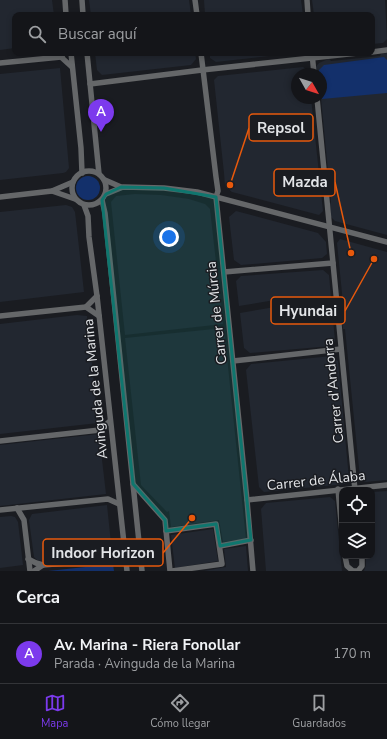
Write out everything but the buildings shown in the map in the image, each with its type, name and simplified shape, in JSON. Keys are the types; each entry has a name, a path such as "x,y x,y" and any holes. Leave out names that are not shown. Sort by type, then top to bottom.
{"street":[{"path":"65,0 66,12"},
{"path":"82,0 83,12"},
{"path":"195,0 197,12"},
{"path":"307,0 308,12"},
{"path":"375,52 387,50"},
{"path":"0,63 54,56"},
{"path":"63,56 72,67"},
{"path":"71,56 81,148 82,173"},
{"path":"87,56 99,174"},
{"name":"Carrer de Múrcia","path":"201,56 218,191 216,197 253,571"},
{"path":"90,84 305,56"},
{"path":"312,56 313,68"},
{"name":"Carrer d'Andorra","path":"318,104 355,487"},
{"path":"0,197 52,191 73,182 82,173 91,171 99,174 105,180 120,187 164,188 197,192 387,242"},
{"path":"52,191 76,199 84,205 94,205 102,200 106,194 107,187 105,180"},
{"path":"73,182 72,191 76,199"},
{"path":"106,194 120,187"},
{"name":"Avinguda de la Marina","path":"102,200 105,213 142,571"},
{"name":"Avinguda de la Marina","path":"84,205 88,216 89,237 97,296 127,568"},
{"path":"224,272 333,263"},
{"path":"0,316 86,307 97,296"},
{"path":"86,307 99,316"},
{"path":"233,361 341,349"},
{"path":"100,430 110,421"},
{"path":"0,441 100,430 112,436"},
{"path":"133,484 165,520 166,531 171,571 222,564 216,524 166,531"},
{"name":"Carrer de Álaba","path":"371,487 387,485"},
{"path":"108,499 118,490"},
{"path":"338,490 341,523"},
{"name":"Carrer de Álaba","path":"247,500 338,490"},
{"path":"0,510 108,499 119,504"},
{"path":"24,520 28,510 32,506"},
{"path":"17,508 24,520 30,571"},
{"path":"220,546 251,540"},
{"path":"28,559 43,565 79,562 114,557 124,549"},
{"path":"114,557 127,568"},
{"path":"346,559 347,566 353,571 358,571 362,566 362,559"},
{"path":"34,571 43,565"}],"highlighted area":[{"path":"121,187 164,188 216,197 251,540 220,546 216,524 166,531 165,520 133,484 102,200 106,194"}],"shaded area":[{"path":"0,0 52,0 54,12 12,12 12,48 0,50"},
{"path":"89,0 189,0 191,12 91,12"},
{"path":"204,0 301,0 303,12 205,12"},
{"path":"312,0 385,0 387,39 383,43 375,44 375,12 314,12"},
{"path":"387,53 387,235 335,221 331,217 331,202 322,104 327,104 327,68 315,68 319,63 329,59 331,61 380,56 381,54"},
{"path":"95,56 196,56 196,59 191,65 102,75 97,70"},
{"path":"210,56 269,56 216,62 210,58"},
{"path":"384,57 387,60 387,93 327,99 327,68 321,68 324,65"},
{"path":"60,68 69,168 63,173 0,180 0,74"},
{"path":"291,68 291,104 312,104 323,211 319,215 232,192 225,186 214,80 218,76"},
{"path":"88,176 97,179 100,188 97,197 88,200 79,197 76,188 79,179"},
{"path":"135,194 161,195 189,199 205,204 210,209 223,324 125,335 111,202 116,196"},
{"path":"66,205 72,207 75,212 84,292 0,302 0,212"},
{"path":"236,211 318,233 326,242 327,254 322,258 241,265 234,260 229,217"},
{"path":"340,239 387,252 387,480 365,482 360,478 345,329 343,329 342,313 344,313 337,243"},
{"path":"323,270 329,275 335,341 331,346 250,353 244,348 240,313 293,304 293,297 239,306 236,281 241,276"},
{"path":"77,315 87,316 98,423 0,434 0,324"},
{"path":"224,328 246,539 223,542 219,520 171,527 169,511 167,512 141,485 125,338"},
{"path":"332,356 338,361 349,479 345,484 264,492 259,487 246,370 251,364"},
{"path":"99,434 106,494 0,506 0,445"},
{"path":"387,491 387,571 364,571 366,559 375,559 375,492"},
{"path":"330,497 335,501 339,541 339,559 341,559 342,571 266,571 261,509 266,503"},
{"path":"107,505 112,553 41,561 34,557 29,520 32,514"},
{"path":"0,517 15,517 18,522 23,565 0,568"},
{"path":"213,529 218,561 175,568 171,535"},
{"path":"246,546 248,571 204,571 226,567 224,549"},
{"path":"113,564 114,571 48,571"}],"place":[{"name":"Av. Marina - Riera Fonollar","path":"101,132"},
{"name":"Repsol","path":"230,185"},
{"name":"Mazda","path":"351,253"},
{"name":"Hyundai","path":"374,259"},
{"name":"Indoor Horizon","path":"192,518"}]}
